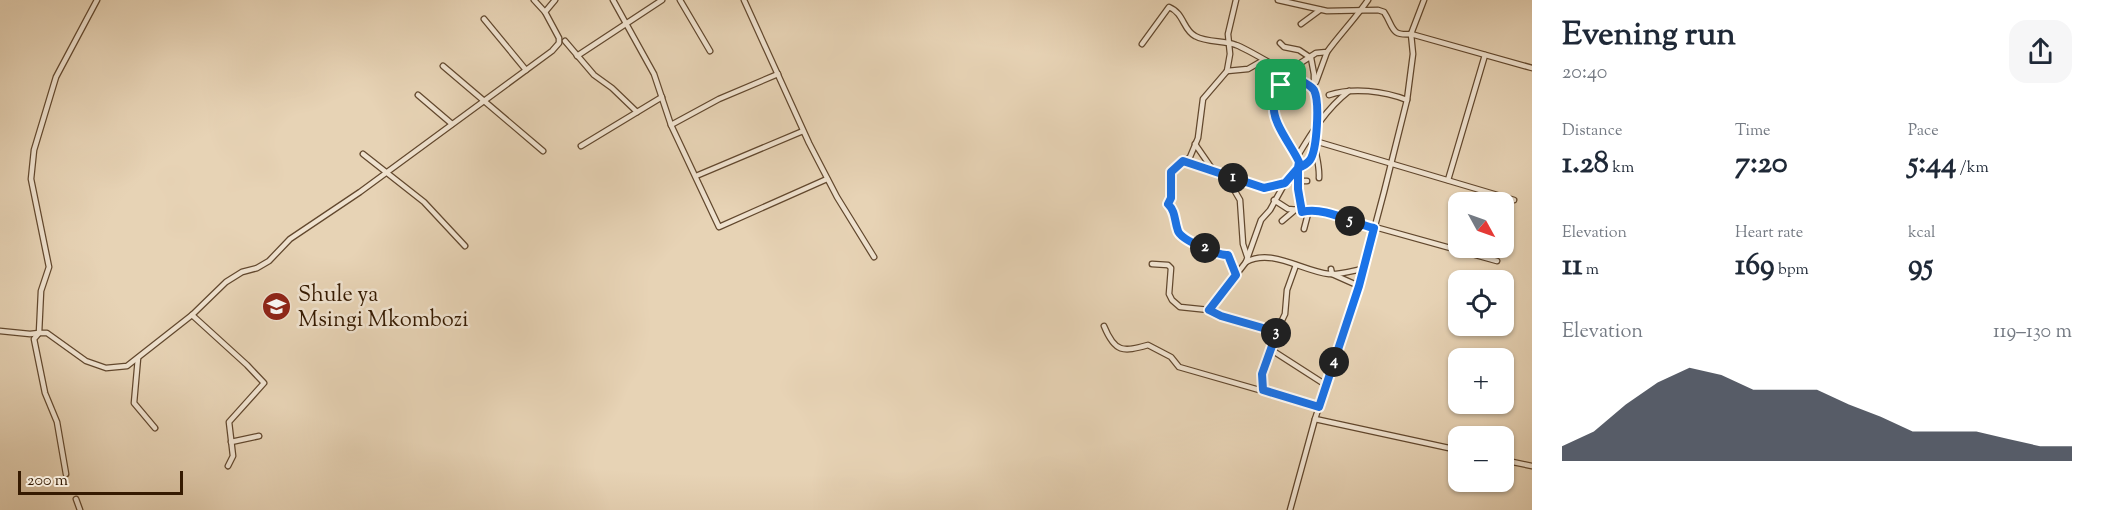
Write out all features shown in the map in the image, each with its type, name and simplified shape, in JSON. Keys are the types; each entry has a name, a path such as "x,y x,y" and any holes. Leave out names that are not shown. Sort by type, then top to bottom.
{"street":[{"path":"66,474 57,422 45,393 34,339 39,333 41,291 49,261 31,179 34,150 56,77 96,0"},
{"path":"0,331 47,333 86,361 105,368 127,366 192,315 226,282 242,272 257,268 269,261 290,239 387,172 526,70 559,43 559,38 545,12 534,0"},
{"path":"545,12 555,0"},
{"path":"613,0 654,75 671,125 719,227 827,179"},
{"path":"577,56 662,0"},
{"path":"680,0 710,51"},
{"path":"744,0 827,179 874,257"},
{"path":"1236,0 1228,34 1230,54 1227,71 1203,99 1191,157 1171,172 1171,198 1168,204 1174,210 1178,232 1195,244 1221,256 1228,255 1236,275"},
{"path":"1278,0 1320,10 1384,12 1395,32 1401,35 1412,34 1529,67 1532,61"},
{"path":"1314,90 1327,52 1340,34 1352,24 1368,0"},
{"path":"1290,510 1315,419 1359,286 1407,100 1413,54 1412,34 1424,0"},
{"path":"1142,44 1169,7 1179,13 1192,35 1210,42 1234,44 1263,61 1282,68 1285,73 1314,90"},
{"path":"1301,24 1320,10"},
{"path":"484,19 526,70"},
{"path":"565,40 594,75 612,88 637,112"},
{"path":"1280,43 1284,47 1299,50 1311,57 1318,122 1315,141 1319,159 1319,178"},
{"path":"1302,212 1298,195 1297,157 1287,144 1274,111 1274,103 1285,73 1316,53 1327,52"},
{"path":"1448,180 1485,55"},
{"path":"1227,71 1248,69 1263,61"},
{"path":"444,66 543,151"},
{"path":"671,125 719,99 778,74"},
{"path":"1329,95 1349,91 1390,93 1407,100"},
{"path":"1297,157 1318,122 1329,112 1335,102 1349,91"},
{"path":"418,95 452,124"},
{"path":"581,146 662,97"},
{"path":"696,176 803,130"},
{"path":"1315,141 1488,192"},
{"path":"1195,144 1213,170 1233,188 1240,200 1246,259"},
{"path":"1209,310 1246,259 1261,220 1270,210 1286,182 1298,168 1311,159 1316,147"},
{"path":"363,154 424,202 465,246"},
{"path":"1311,159 1319,159"},
{"path":"1183,161 1264,188 1286,182 1307,181"},
{"path":"1274,201 1302,212 1309,210 1497,261"},
{"path":"1282,221 1301,203"},
{"path":"1304,229 1309,210"},
{"path":"1246,259 1264,257 1332,272 1359,286"},
{"path":"1152,264 1168,265 1171,268 1169,294 1180,307 1209,310 1221,316 1277,332"},
{"path":"1263,390 1262,374 1285,314 1287,290 1296,265"},
{"path":"1332,272 1362,269"},
{"path":"192,315 264,383 229,422 233,456 228,466"},
{"path":"1104,326 1111,342 1119,347 1133,351 1149,345 1171,357 1179,367 1319,407"},
{"path":"1270,349 1326,385"},
{"path":"138,358 134,403 155,428"},
{"path":"1315,419 1448,448"},
{"path":"231,442 260,436"},
{"path":"1514,462 1532,466"},
{"path":"76,499 80,510"}],"place":[{"name":"Shule ya Msingi Mkombozi","path":"277,306"}],"route":[{"path":"1285,73 1314,90 1319,117 1314,137 1316,147 1311,159 1298,168 1298,195 1302,212 1309,210 1321,212 1374,228 1359,286 1319,407 1263,390 1262,374 1277,332 1221,316 1209,310 1236,275 1228,255 1221,256 1184,238 1178,232 1174,210 1168,204 1171,198 1171,172 1183,161 1264,188 1285,183 1292,176 1299,162 1287,144 1274,111 1274,103 1281,85 1285,73"}]}
